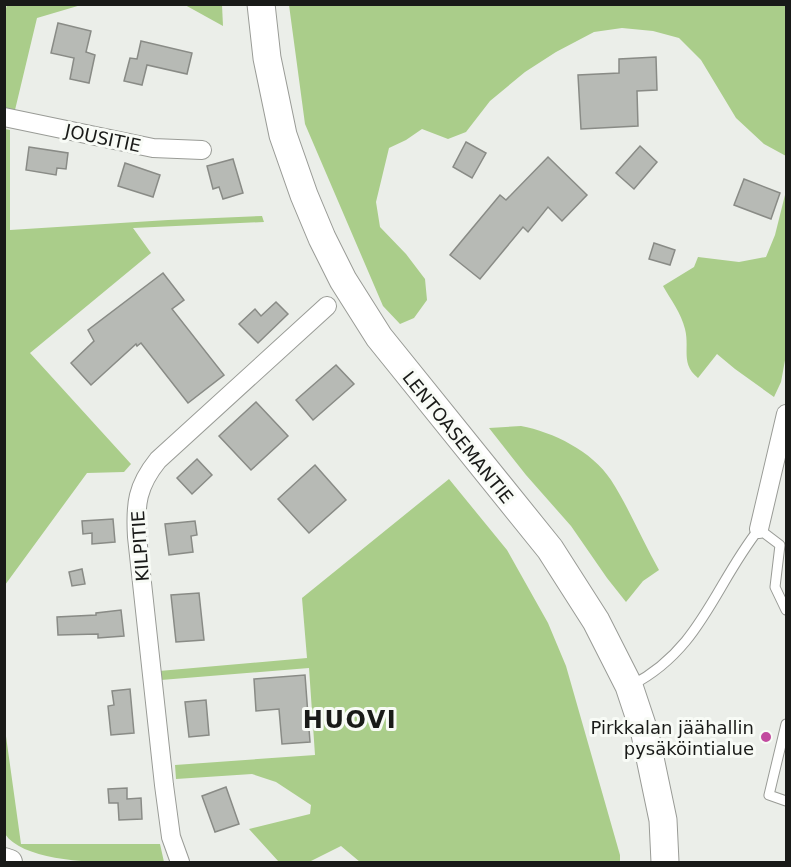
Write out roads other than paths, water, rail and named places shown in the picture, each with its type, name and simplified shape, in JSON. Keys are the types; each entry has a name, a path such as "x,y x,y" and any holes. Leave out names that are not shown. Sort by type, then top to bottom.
{"main road":[{"name":"LENTOASEMANTIE","path":"261,4 267,58 283,135 304,195 322,237 343,280 370,324 550,549 596,621 629,686 645,734 663,820 665,862"}],"street":[{"name":"JOUSITIE","path":"4,117 153,148 202,150"},
{"name":"KILPITIE","path":"180,862 171,837 164,785 137,537 137,499 142,483 158,460 327,306"},
{"path":"759,528 786,414"},
{"path":"4,860 10,862"}],"lane":[{"path":"629,686 652,674 680,650 697,629 742,550 759,528 780,545 775,587 786,610"},
{"path":"786,724 769,795 786,801"}],"place":[{"name":"Pirkkalan jäähallin pysäköintialue","path":"766,737"}],"district":[{"name":"HUOVI","path":"350,720"}]}
